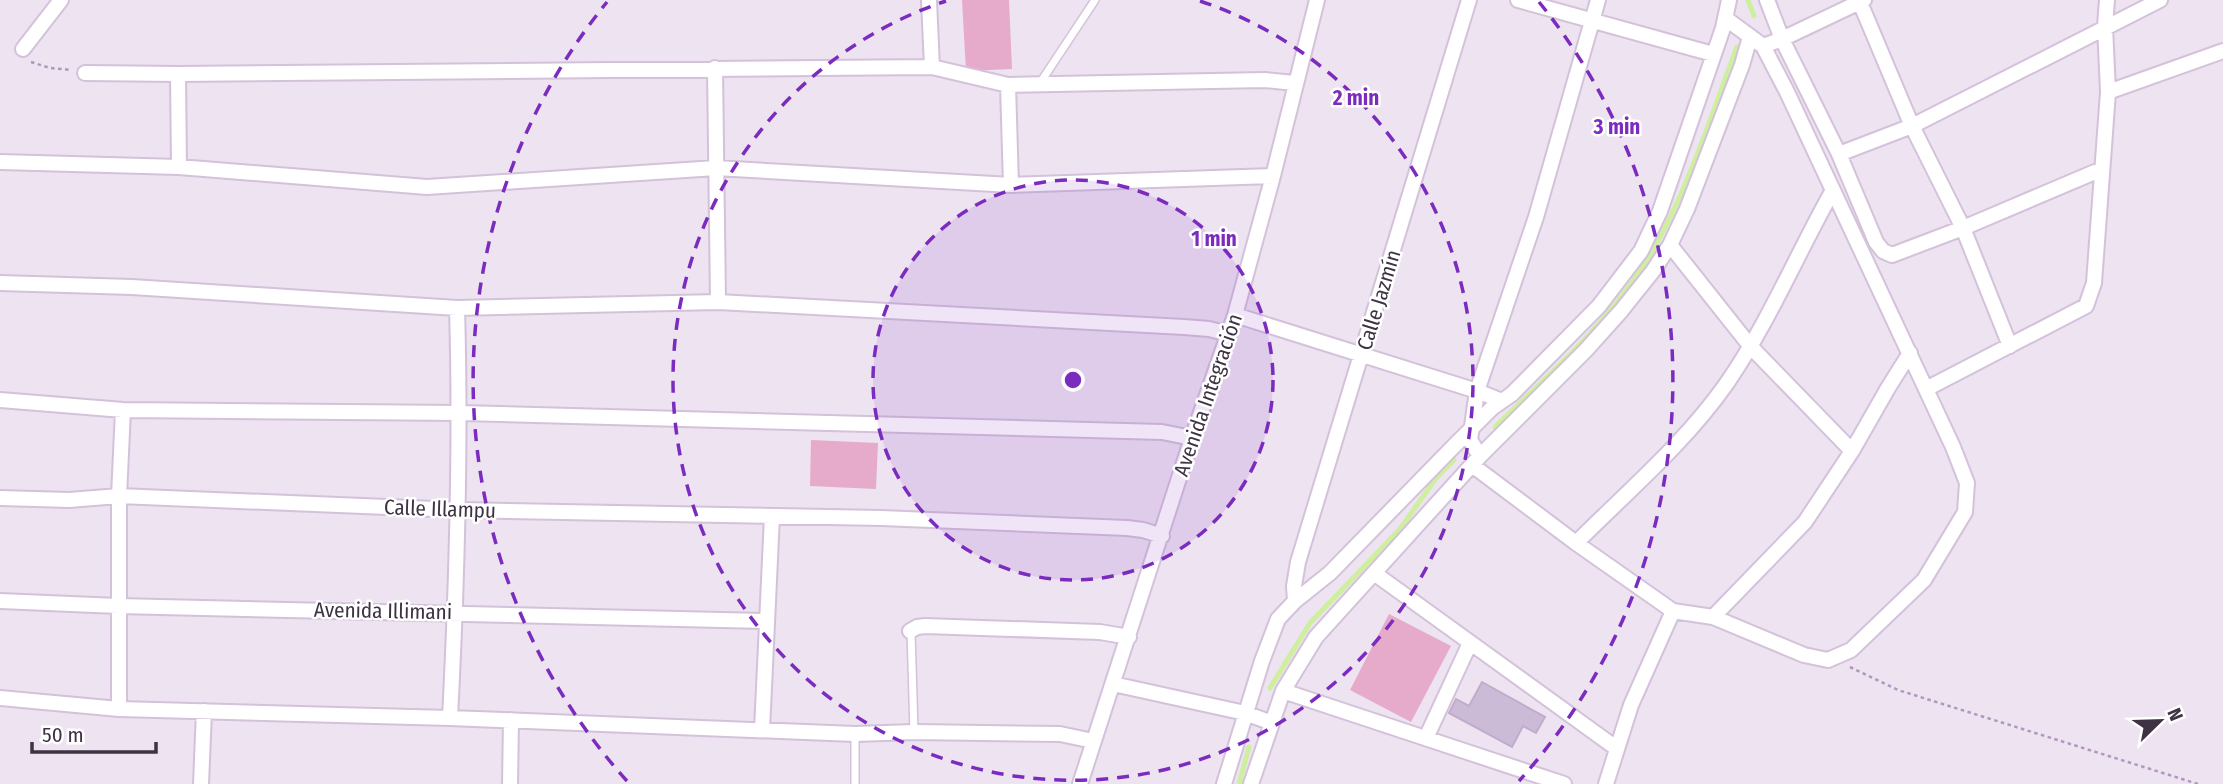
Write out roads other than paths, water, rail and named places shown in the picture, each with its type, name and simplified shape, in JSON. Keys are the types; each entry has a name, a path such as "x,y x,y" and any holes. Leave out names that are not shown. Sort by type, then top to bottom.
{"street":[{"path":"23,49 61,0"},
{"path":"929,0 932,67"},
{"name":"Avenida Integración","path":"1080,784 1192,438 1235,315 1317,0"},
{"name":"Calle Jazmín","path":"1295,601 1294,586 1298,562 1469,0"},
{"path":"1518,0 1713,54"},
{"path":"1598,0 1536,216 1477,391 1470,440 1476,460 1576,543 1674,611 1713,617 1804,655 1833,659 1851,650 1924,580 1965,512 1967,484 1910,353 1763,46 1725,18"},
{"path":"1223,784 1278,619 1295,601 1330,573 1471,429 1512,394 1599,306 1641,251 1660,211 1729,0"},
{"path":"1767,0 1782,40 1839,154 1876,242 1883,251 1892,255 2102,169"},
{"path":"1926,388 2086,306 2094,283 2108,92 2105,26 2107,0"},
{"path":"1839,154 1912,126 2160,0"},
{"path":"1763,46 1782,40 1861,1 1912,126 1963,228 2011,346"},
{"path":"1251,784 1283,691 1316,637 1476,460 1586,351 1653,271 1670,245 1697,183 1750,37"},
{"path":"2108,92 2223,51"},
{"path":"85,73 932,67 1008,85 1265,80 1294,83"},
{"path":"715,68 718,302"},
{"path":"178,74 178,167"},
{"path":"1008,85 1011,185"},
{"path":"0,162 178,167 427,187 716,168 1011,185 1273,176"},
{"path":"1576,543 1683,436 1725,386 1751,347 1833,190"},
{"path":"1670,245 1751,347 1852,451"},
{"path":"0,283 132,287 457,308 718,302 1184,327 1229,334"},
{"path":"450,718 460,412 457,308"},
{"path":"1235,315 1502,401"},
{"path":"1713,617 1805,522 1852,451 1910,353"},
{"path":"0,400 122,410 460,412 1162,432 1192,438"},
{"path":"119,709 119,496 122,410"},
{"name":"Calle Illampu","path":"0,498 69,500 119,496 458,510 881,518 1127,528 1162,536"},
{"path":"762,730 772,516"},
{"path":"1374,573 1616,748"},
{"name":"Avenida Illimani","path":"0,601 766,621"},
{"path":"1606,784 1631,705 1674,611"},
{"path":"911,631 925,626 1100,632 1129,638"},
{"path":"1426,738 1470,643"},
{"path":"1113,684 1245,713 1272,723"},
{"path":"1283,691 1564,784"},
{"path":"0,698 119,709 511,720 855,734 1060,734 1093,741"},
{"path":"201,784 204,711"},
{"path":"510,784 511,720"}],"lane":[{"path":"1040,83 1095,0"},
{"path":"911,631 914,732"},
{"path":"855,734 855,784"}],"waterway":[{"path":"1748,0 1754,16"},
{"path":"1495,427 1592,332 1641,269 1659,240 1688,177 1737,47"},
{"path":"1270,688 1310,623 1400,529 1436,478 1454,460"},
{"path":"1239,784 1249,747"}]}
